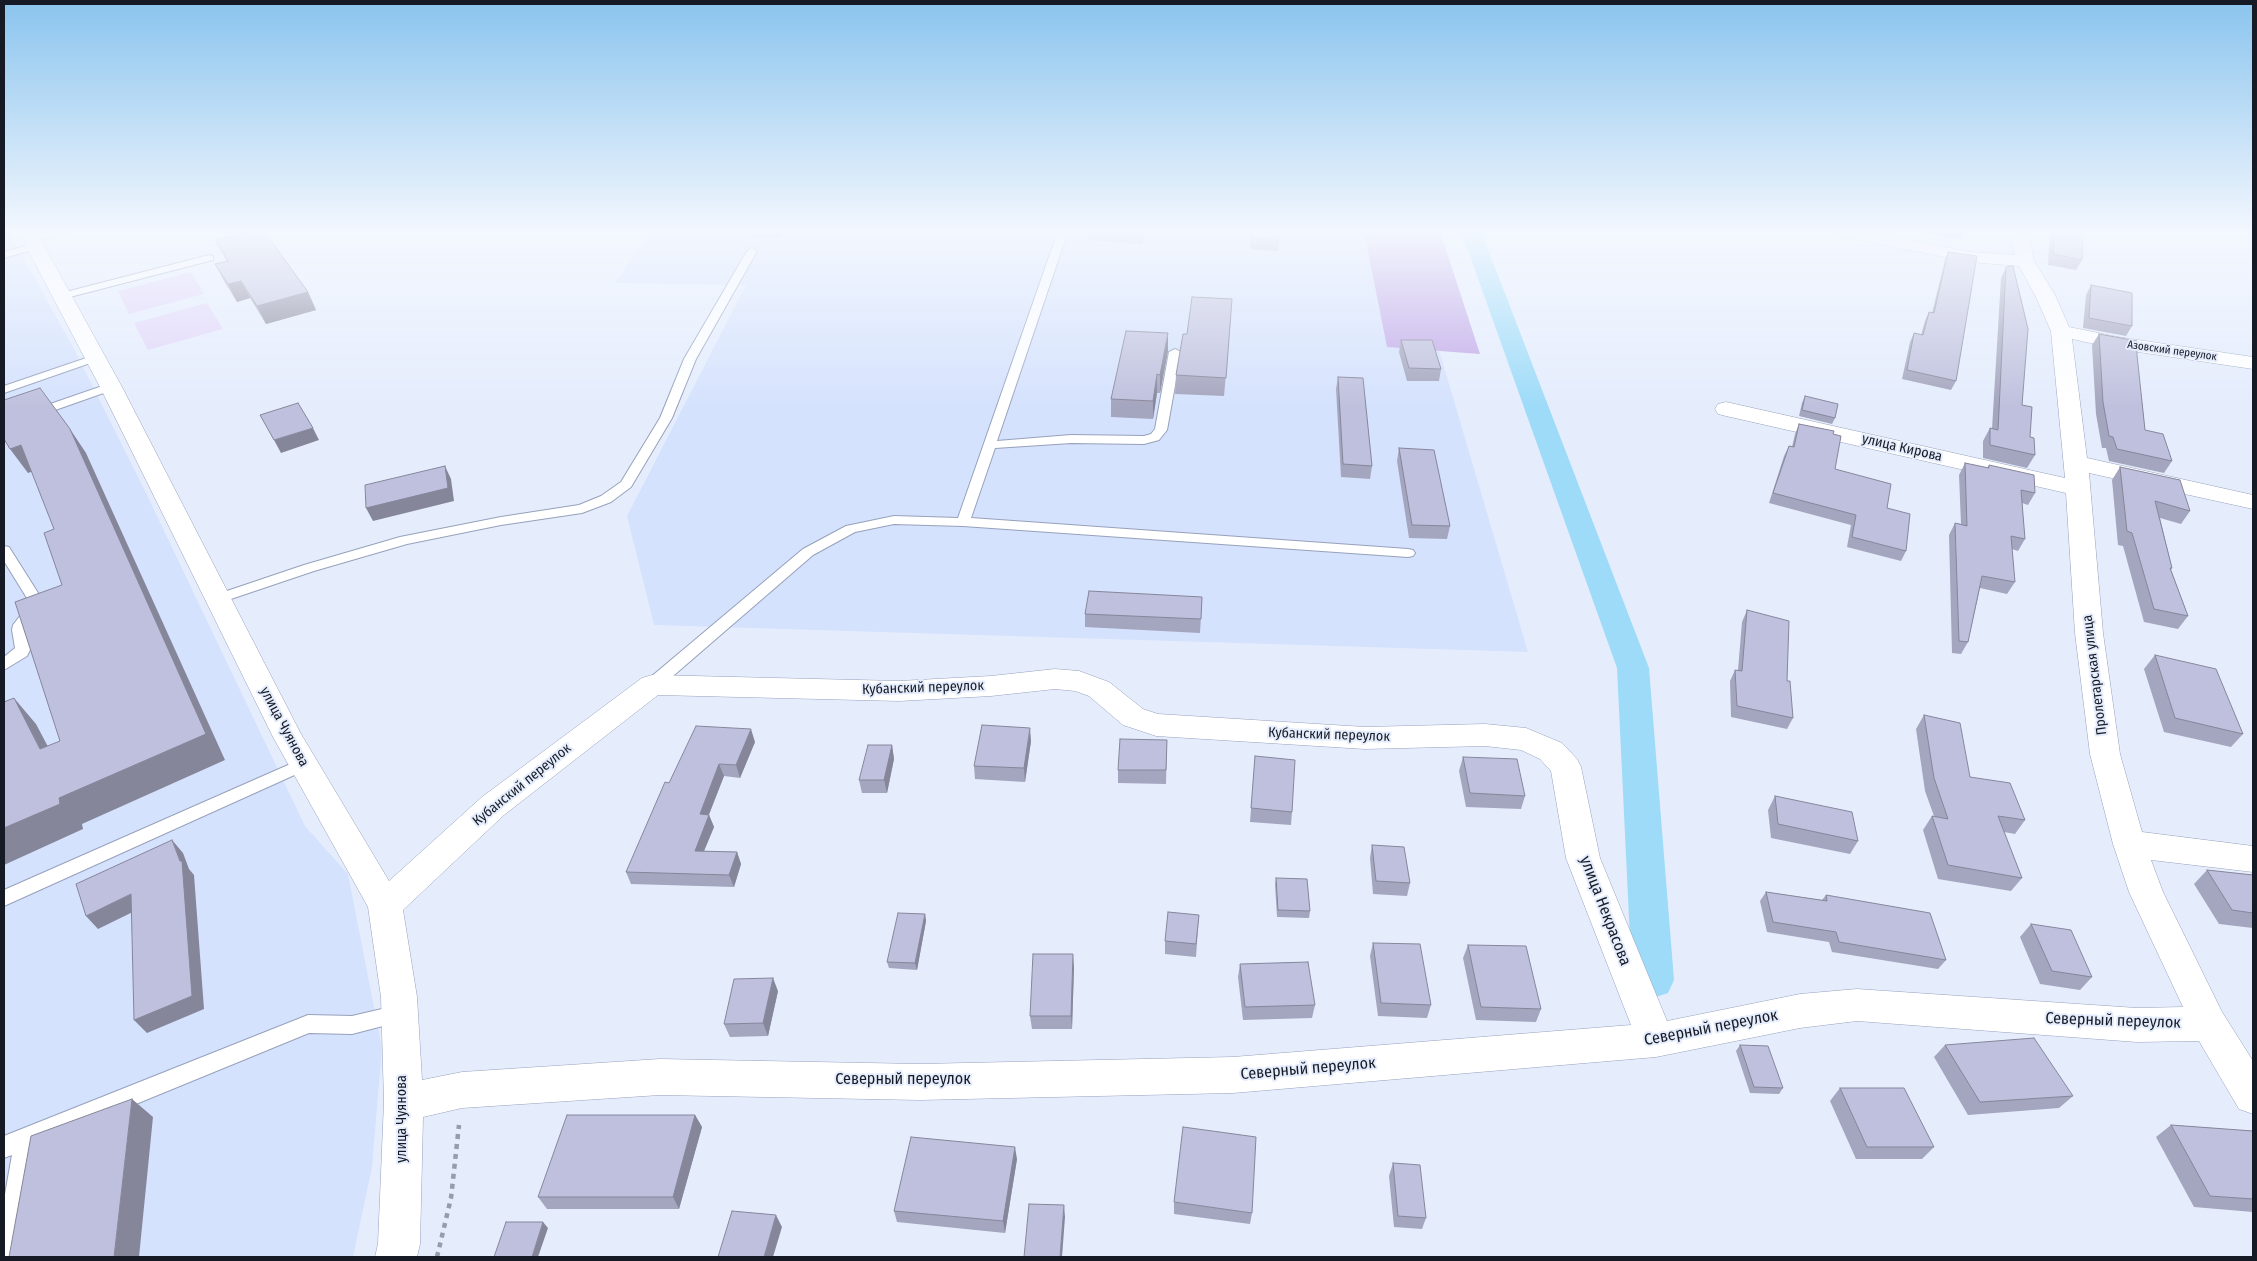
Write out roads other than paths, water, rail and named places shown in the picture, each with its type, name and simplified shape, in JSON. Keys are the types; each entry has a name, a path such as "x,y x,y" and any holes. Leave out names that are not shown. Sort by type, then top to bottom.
{"street":[{"name":"улица Чуянова","path":"59,290 304,764 385,905 398,997 404,1102 399,1244 396,1257"},
{"name":"Пролетарская улица","path":"2042,290 2061,331 2076,475 2089,633 2105,754 2129,844 2146,892 2209,1024 2253,1096"},
{"name":"Азовский переулок","path":"2061,331 2118,343 2253,363"},
{"name":"улица Кирова","path":"1726,409 2076,475 2253,502"},
{"name":"Кубанский переулок","path":"385,905 493,806 652,685 899,691 991,686 1055,679 1079,681 1098,689 1132,717 1156,725 1365,738 1485,735 1526,739"},
{"name":"улица Некрасова","path":"1526,739 1551,751 1566,767 1583,858 1656,1040"},
{"path":"2129,844 2253,860"},
{"name":"Северный переулок","path":"404,1102 462,1090 660,1077 920,1082 1232,1075 1656,1040 1800,1011 1857,1005 2137,1025 2209,1024"}],"lane":[{"path":"62,296 86,290"},
{"path":"217,598 308,568 405,540 500,522 582,510 606,500 626,484 666,418 690,359 730,290"},
{"path":"963,522 1043,290"},
{"path":"990,445 1071,438 1144,440 1155,437 1161,430 1175,352"},
{"path":"4,390 95,358"},
{"path":"4,424 110,387"},
{"path":"652,685 808,552 851,529 894,520 963,522 1408,553"},
{"path":"4,550 38,600 38,604 20,625 22,652 4,665"},
{"path":"4,898 304,764"},
{"path":"4,1147 308,1024 352,1025 399,1014"},
{"path":"5,1257 26,1138"}],"waterway":[{"path":"1493,290 1633,668 1653,980"}]}
